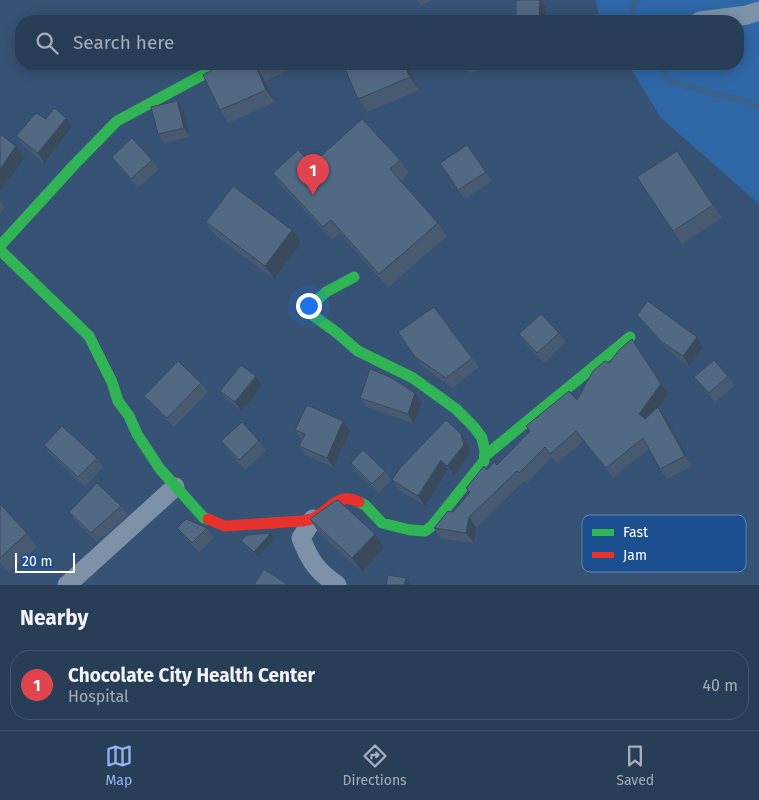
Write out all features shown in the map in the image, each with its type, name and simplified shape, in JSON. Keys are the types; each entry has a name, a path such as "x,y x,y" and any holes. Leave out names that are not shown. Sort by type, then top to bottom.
{"street":[{"path":"744,16 759,11"},
{"path":"0,246 117,121 212,70"},
{"path":"0,250 89,336 112,382 118,401 129,416 137,434 160,469 204,518 225,526 313,519"},
{"path":"354,278 318,298 310,307 311,314 319,323 333,330 362,353 404,373 443,399 480,435 486,455"},
{"path":"337,585 310,560 301,538 313,519 338,500 352,498 365,505 382,523 410,530 425,531 432,526 484,461 486,455 630,337"},
{"path":"67,585 175,487"}],"shaded area":[{"path":"595,0 759,0 759,204 661,118 632,70 744,70 744,15 599,15"}],"building":[{"path":"516,0 540,0 539,15 516,15"},
{"path":"212,70 257,70 266,90 220,110 203,75"},
{"path":"346,70 407,70 410,77 358,99"},
{"path":"177,101 184,128 158,134 151,107"},
{"path":"54,108 66,118 38,153 16,136 36,113 46,119"},
{"path":"362,119 400,160 390,169 438,223 379,274 331,220 323,227 273,173 298,150 312,164"},
{"path":"0,134 16,146 0,169"},
{"path":"132,138 152,160 131,179 112,157"},
{"path":"467,145 486,172 458,190 440,163"},
{"path":"677,151 713,205 673,231 637,177"},
{"path":"233,186 292,230 265,266 206,222"},
{"path":"648,301 697,337 683,356 662,342 637,315"},
{"path":"434,307 472,358 446,378 415,357 398,332"},
{"path":"541,314 559,333 537,353 519,334"},
{"path":"632,339 661,384 639,414 645,419 658,407 685,456 660,469 643,438 606,468 576,431 550,454 545,447 519,473 517,471 469,517 466,533 434,528 448,511 453,512 470,492 466,488 484,466 487,470 494,462 497,465 530,431 526,426 569,391 577,400 593,371 605,361 609,363 620,349"},
{"path":"714,360 728,376 709,393 694,377"},
{"path":"178,361 201,383 167,418 144,396"},
{"path":"241,365 256,376 235,402 220,391"},
{"path":"370,369 390,377 415,393 408,414 360,398"},
{"path":"307,405 343,421 327,458 299,446 305,434 295,430"},
{"path":"446,420 461,434 464,445 447,466 441,460 418,496 392,480 400,468"},
{"path":"242,422 259,441 239,460 221,441"},
{"path":"62,426 97,458 78,477 44,445"},
{"path":"363,450 385,471 372,484 351,463"},
{"path":"97,483 121,506 91,533 69,512"},
{"path":"338,500 375,534 352,558 310,519"},
{"path":"0,504 27,533 0,558"},
{"path":"186,519 207,528 192,543 177,528"},
{"path":"271,533 254,552 241,541 247,535"},
{"path":"264,569 288,585 254,585"},
{"path":"388,575 406,578 404,585 386,585"}],"waterway":[{"path":"635,15 631,8 637,0"},
{"path":"662,70 668,81 759,105"}],"traffic: fast":[{"path":"0,246 117,121 212,70"},
{"path":"0,250 89,336 112,382 118,401 129,416 137,434 160,469 204,518 208,519"},
{"path":"354,277 326,292 310,307 311,314 358,351 413,378 456,409 482,438 485,451 484,461 432,526 425,531 410,530 382,523 365,505 359,502"},
{"path":"486,455 630,337"}],"traffic: jam":[{"path":"208,519 225,526 302,521 310,520 320,515 340,500 352,499 359,502"}],"place":[{"name":"Chocolate City Health Center","path":"313,195"}]}
